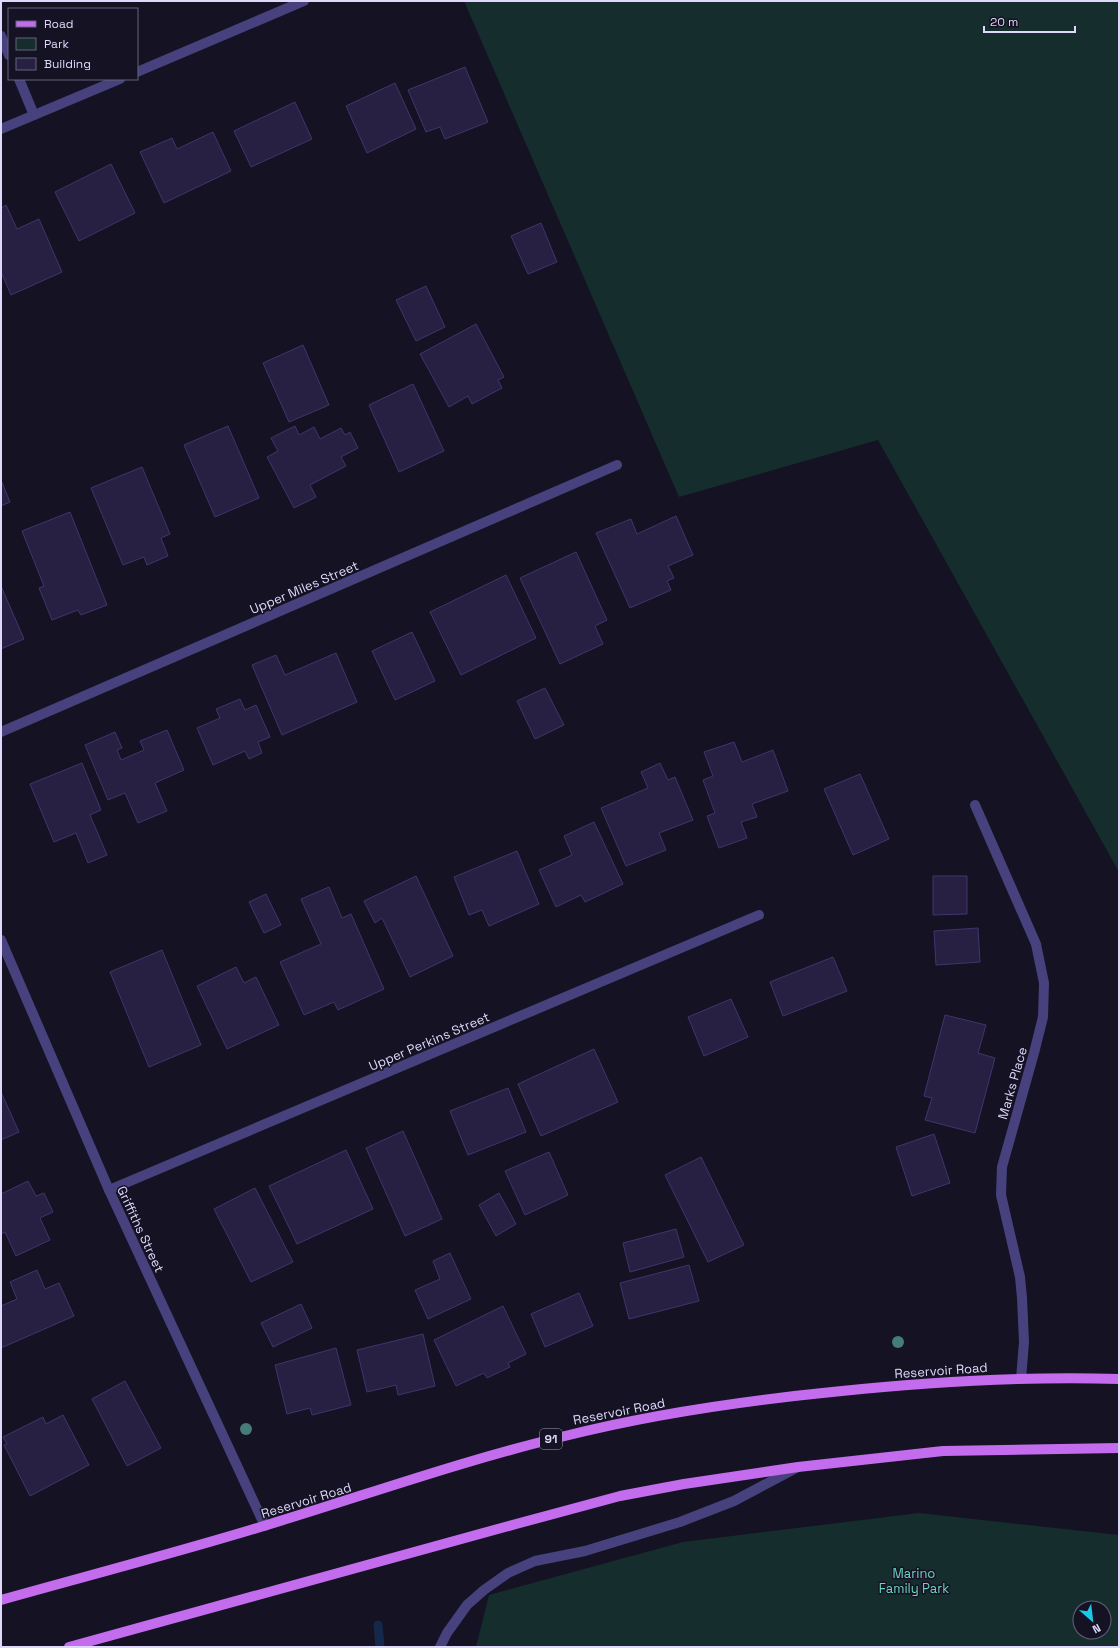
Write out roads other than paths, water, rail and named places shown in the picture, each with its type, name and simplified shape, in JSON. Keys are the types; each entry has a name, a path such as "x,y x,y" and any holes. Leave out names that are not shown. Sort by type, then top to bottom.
{"main road":[{"name":"Reservoir Road","path":"1,1600 265,1526 498,1453 566,1435 640,1419 715,1407 829,1392 941,1383 1021,1379 1119,1379"},
{"path":"69,1647 620,1496 684,1484 798,1467 942,1452 1108,1448 1119,1450"}],"street":[{"path":"138,72 304,1"},
{"path":"1,36 8,53"},
{"path":"19,80 34,115"},
{"path":"1,129 118,80"},
{"name":"Upper Miles Street","path":"1,732 617,466"},
{"name":"Marks Place","path":"975,805 1036,944 1044,983 1043,1017 1002,1167 1001,1195 1020,1277 1023,1304 1024,1342 1021,1379"},
{"name":"Upper Perkins Street","path":"109,1190 759,915"},
{"name":"Griffiths Street","path":"1,940 109,1190 265,1526"},
{"path":"440,1647 447,1633 467,1605 484,1590 508,1573 535,1561 584,1551 680,1522 734,1501 798,1467"}],"waterway":[{"path":"378,1625 380,1647"}],"park label":[{"name":"Marino Family Park","path":"914,1580"}]}
